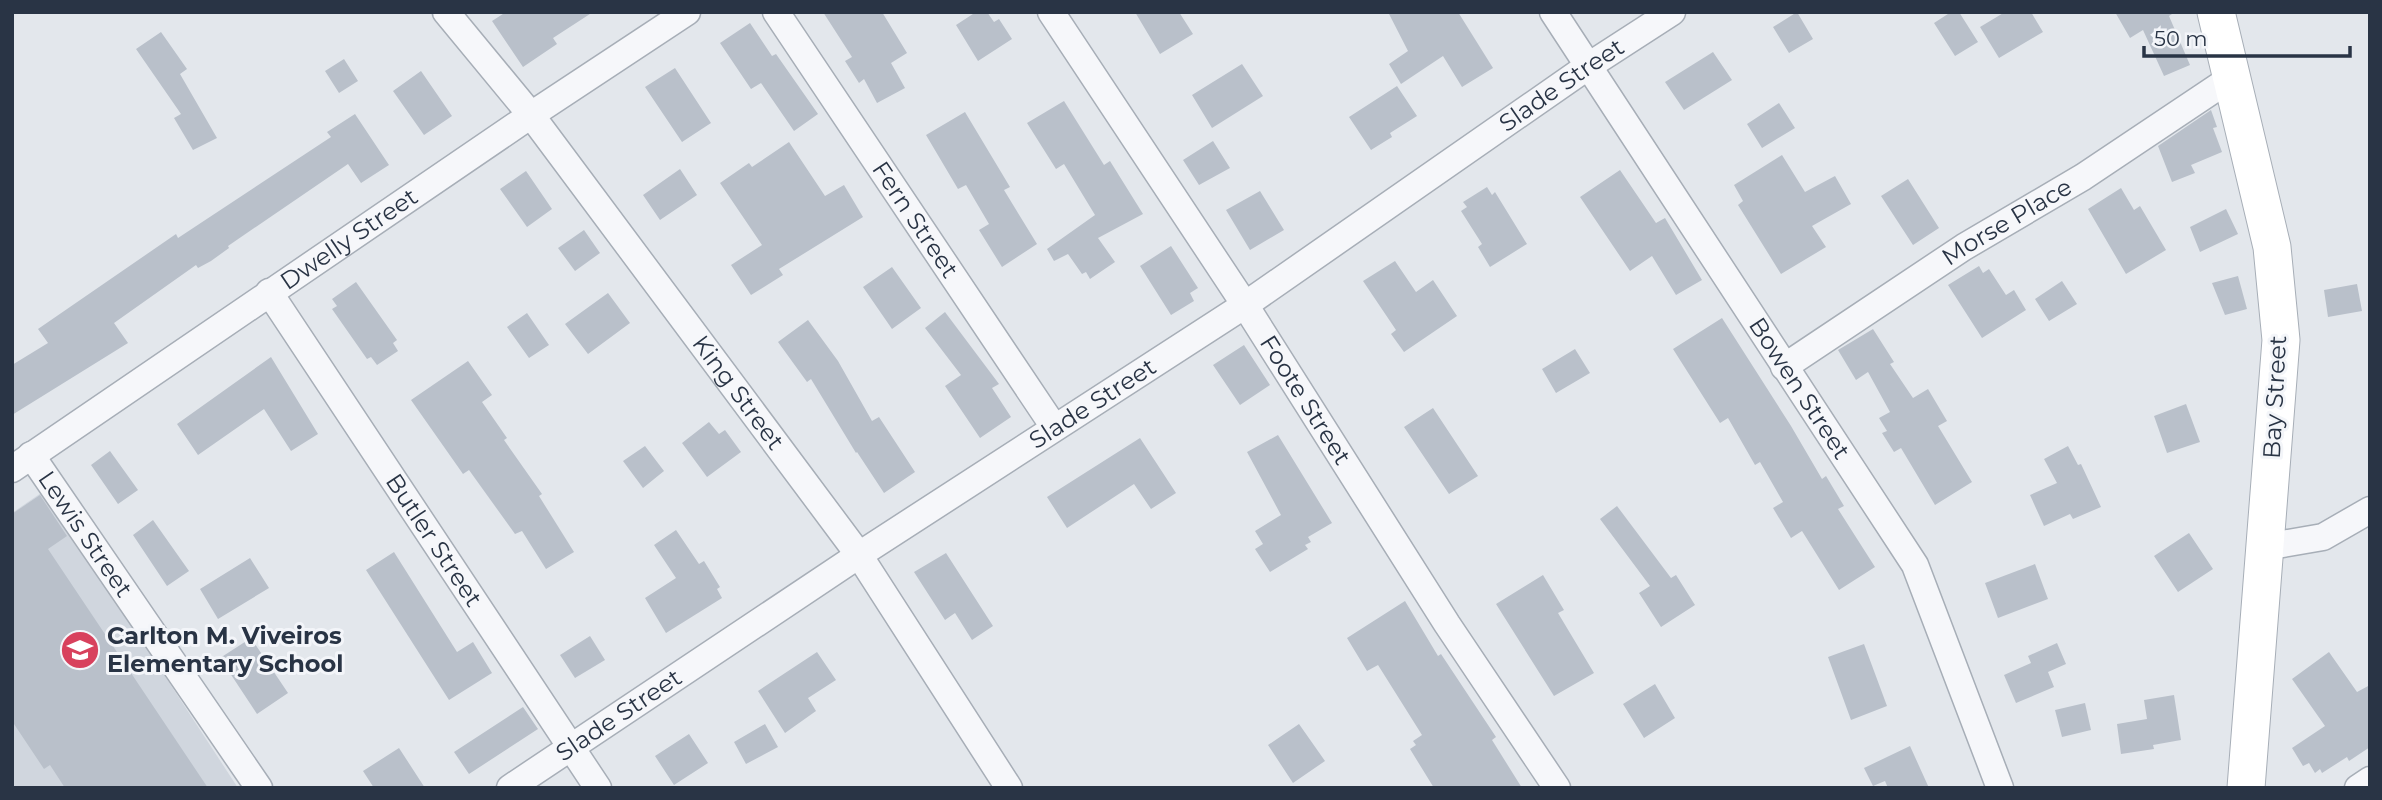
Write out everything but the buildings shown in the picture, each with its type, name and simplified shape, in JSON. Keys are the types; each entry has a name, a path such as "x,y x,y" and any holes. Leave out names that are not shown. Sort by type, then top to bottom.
{"main road":[{"name":"Bay Street","path":"2216,12 2272,247 2281,341 2246,788"}],"street":[{"name":"King Street","path":"446,12 531,114 859,555 1009,788"},
{"name":"Dwelly Street","path":"22,462 531,114 687,12"},
{"name":"Fern Street","path":"776,12 1054,427"},
{"name":"Foote Street","path":"1051,12 1245,305 1447,624 1556,788"},
{"name":"Bowen Street","path":"1553,12 1916,565 2000,788"},
{"name":"Slade Street","path":"510,788 859,555 1245,305 1587,67 1672,12"},
{"name":"Morse Place","path":"1784,367 1964,247 2082,177 2231,78"},
{"name":"Butler Street","path":"269,292 598,788"},
{"name":"Lewis Street","path":"22,462 259,788"},
{"path":"2266,547 2323,537 2370,510"},
{"path":"2358,788 2370,780"}],"shaded area":[{"name":"Carlton M. Viveiros Elementary School","path":"44,491 238,788 12,788 12,513"}],"place":[{"name":"Carlton M. Viveiros Elementary School","path":"80,650"}]}
